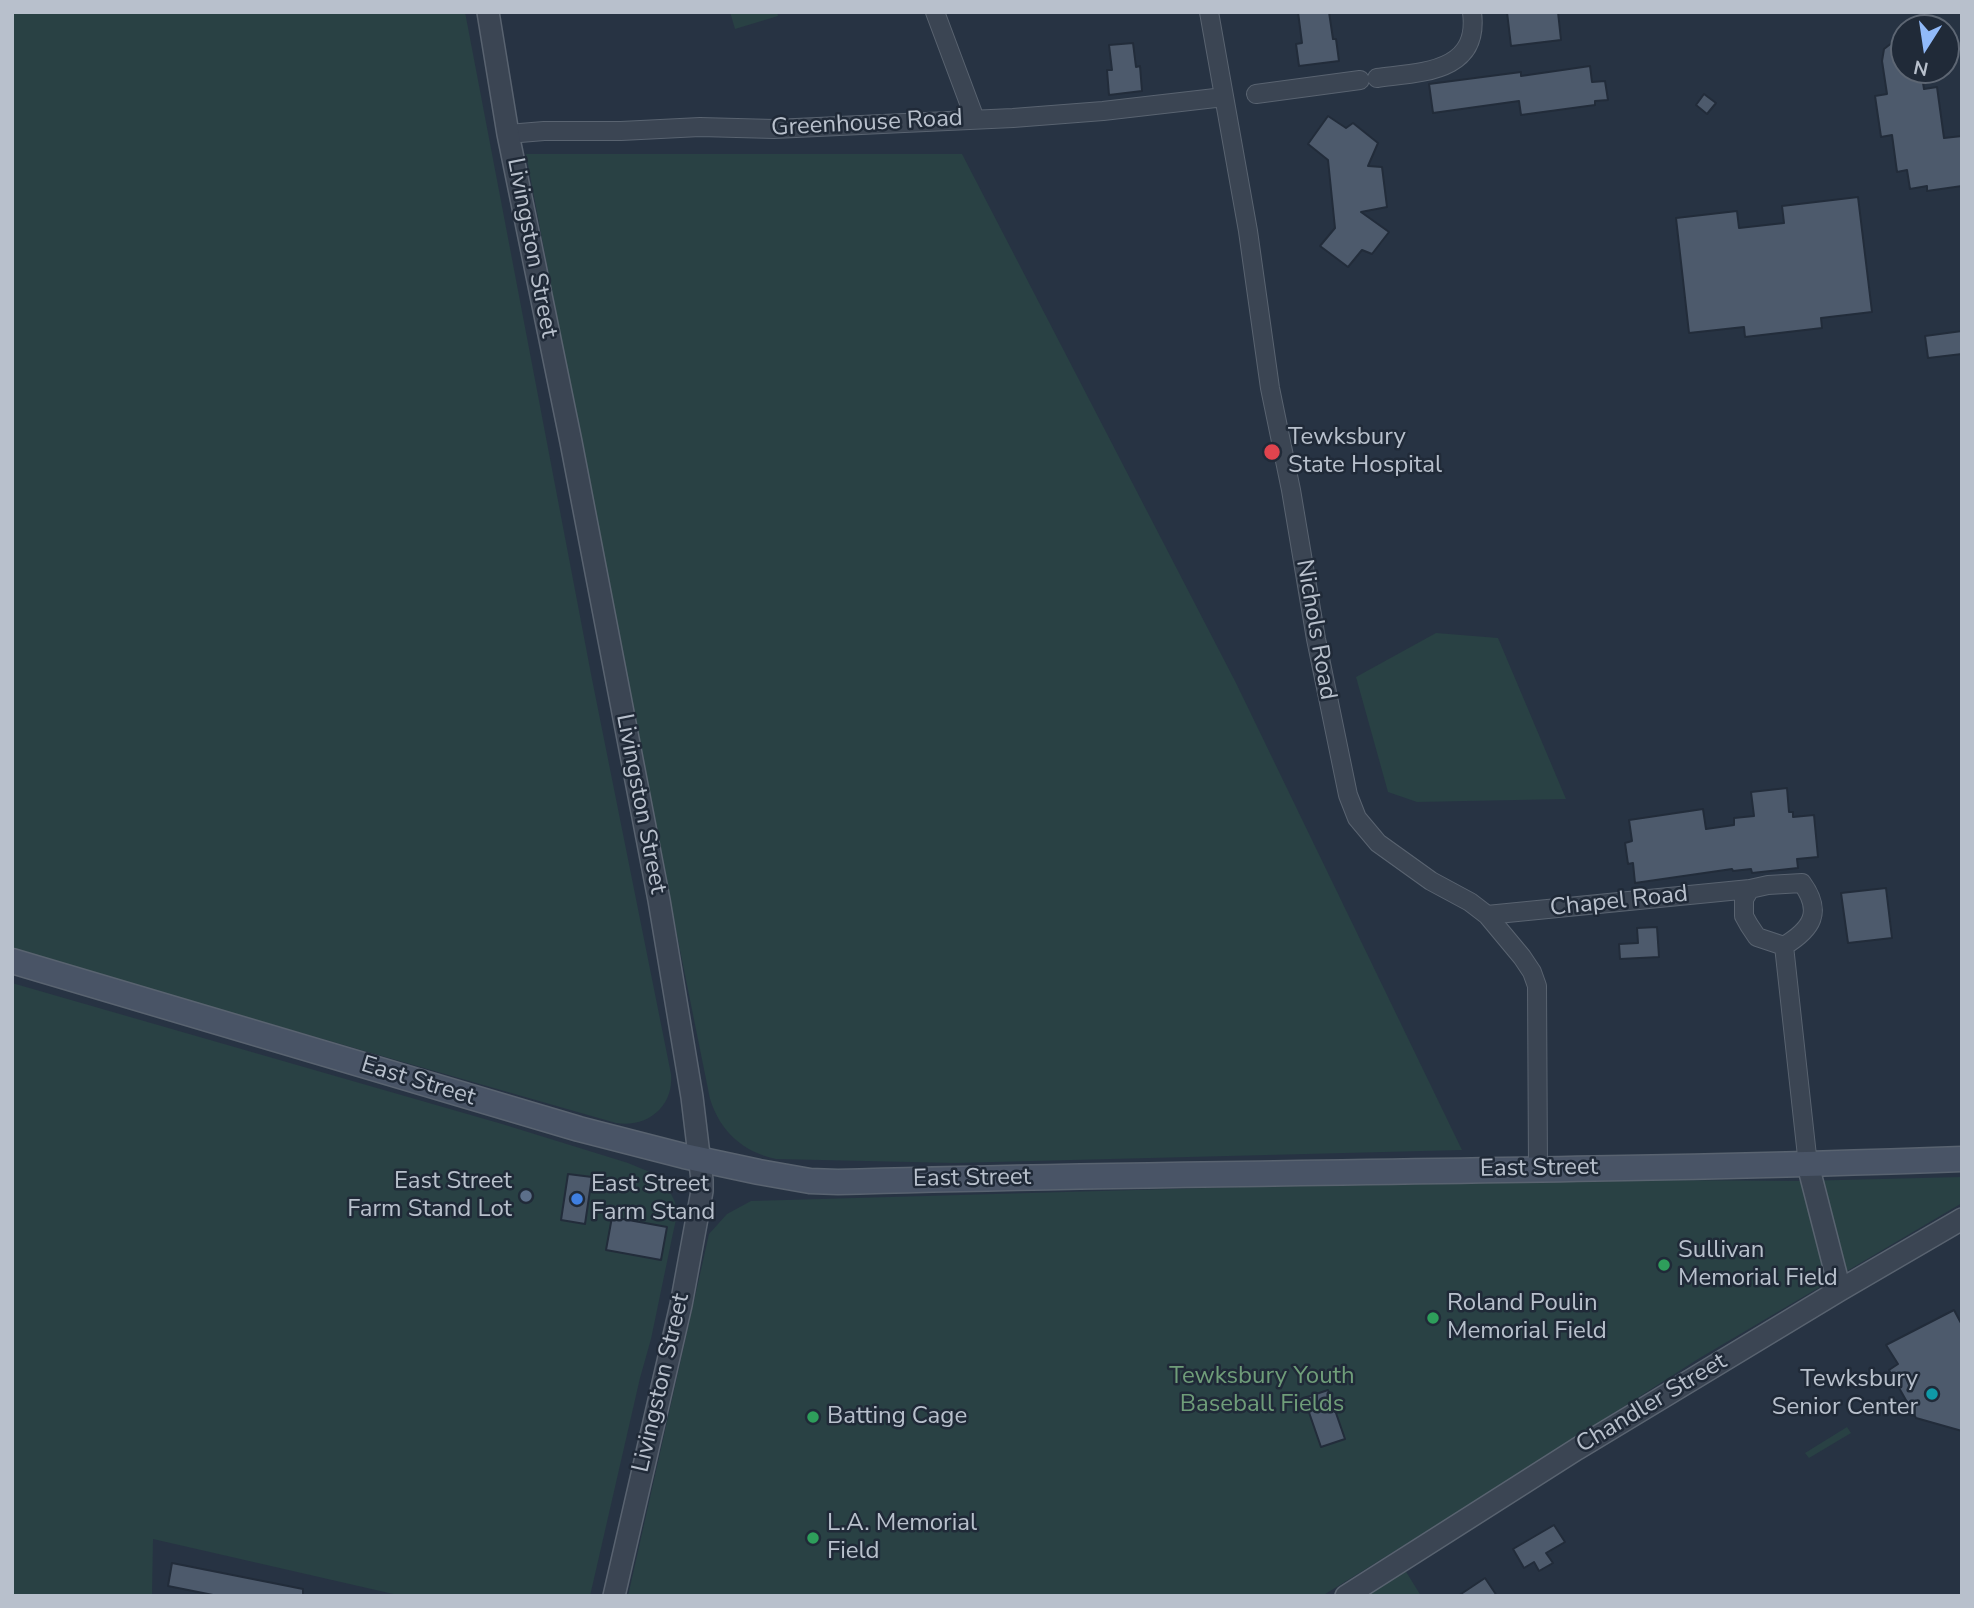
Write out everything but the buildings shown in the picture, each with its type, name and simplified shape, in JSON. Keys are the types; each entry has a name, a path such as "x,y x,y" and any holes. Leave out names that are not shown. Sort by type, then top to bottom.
{"main road":[{"name":"East Street","path":"12,961 579,1129 699,1160 810,1181 1808,1165 1962,1159"}],"street":[{"name":"Livingston Street","path":"488,12 508,134 571,442 659,900 690,1084 702,1191 681,1305 614,1596"},
{"path":"935,12 975,119"},
{"name":"Nichols Road","path":"1209,12 1248,231 1270,388 1291,490 1315,639 1348,795 1357,818 1378,843 1431,881 1470,902 1487,915 1532,972 1537,986 1538,1169"},
{"path":"1256,94 1436,70 1456,60 1465,50 1472,37 1472,12"},
{"name":"Greenhouse Road","path":"508,134 700,127 774,129 975,119 1102,111 1224,97"},
{"name":"Chapel Road","path":"1487,915 1802,883 1810,894 1814,911 1811,924 1798,938 1784,946"},
{"path":"1751,889 1744,899 1744,916 1749,925 1757,937 1784,946 1808,1165 1840,1290"},
{"name":"Chandler Street","path":"1346,1596 1577,1449 1962,1219"}],"green space":[{"path":"12,12 465,12 591,674 671,1074 668,1096 656,1113 648,1118 627,1124 616,1123 12,950"},
{"path":"730,12 777,12 778,16 735,29"},
{"path":"526,154 962,154 1236,683 1462,1150 955,1163 776,1159 753,1151 734,1138 720,1121 710,1099 623,667"},
{"path":"1436,633 1498,638 1566,799 1417,802 1388,792 1356,677"},
{"path":"12,983 502,1124 628,1163 657,1175 665,1182 675,1202 677,1215 651,1339 590,1596 402,1596 153,1539 152,1596 12,1596"},
{"name":"Tewksbury Youth Baseball Fields","path":"1962,1177 1962,1203 1698,1359 1322,1596 628,1596 709,1234 727,1214 751,1201 1519,1179 1800,1181"},
{"path":"1847,1427 1851,1433 1809,1458 1805,1453"},
{"path":"1405,1570 1421,1596 1365,1596"}],"place":[{"name":"Tewksbury State Hospital","path":"1272,452"},
{"name":"East Street Farm Stand Lot","path":"526,1196"},
{"name":"East Street Farm Stand","path":"577,1199"},
{"name":"Sullivan Memorial Field","path":"1664,1265"},
{"name":"Roland Poulin Memorial Field","path":"1433,1318"},
{"name":"Tewksbury Senior Center","path":"1932,1394"},
{"name":"Batting Cage","path":"813,1417"},
{"name":"L.A. Memorial Field","path":"813,1538"}]}
